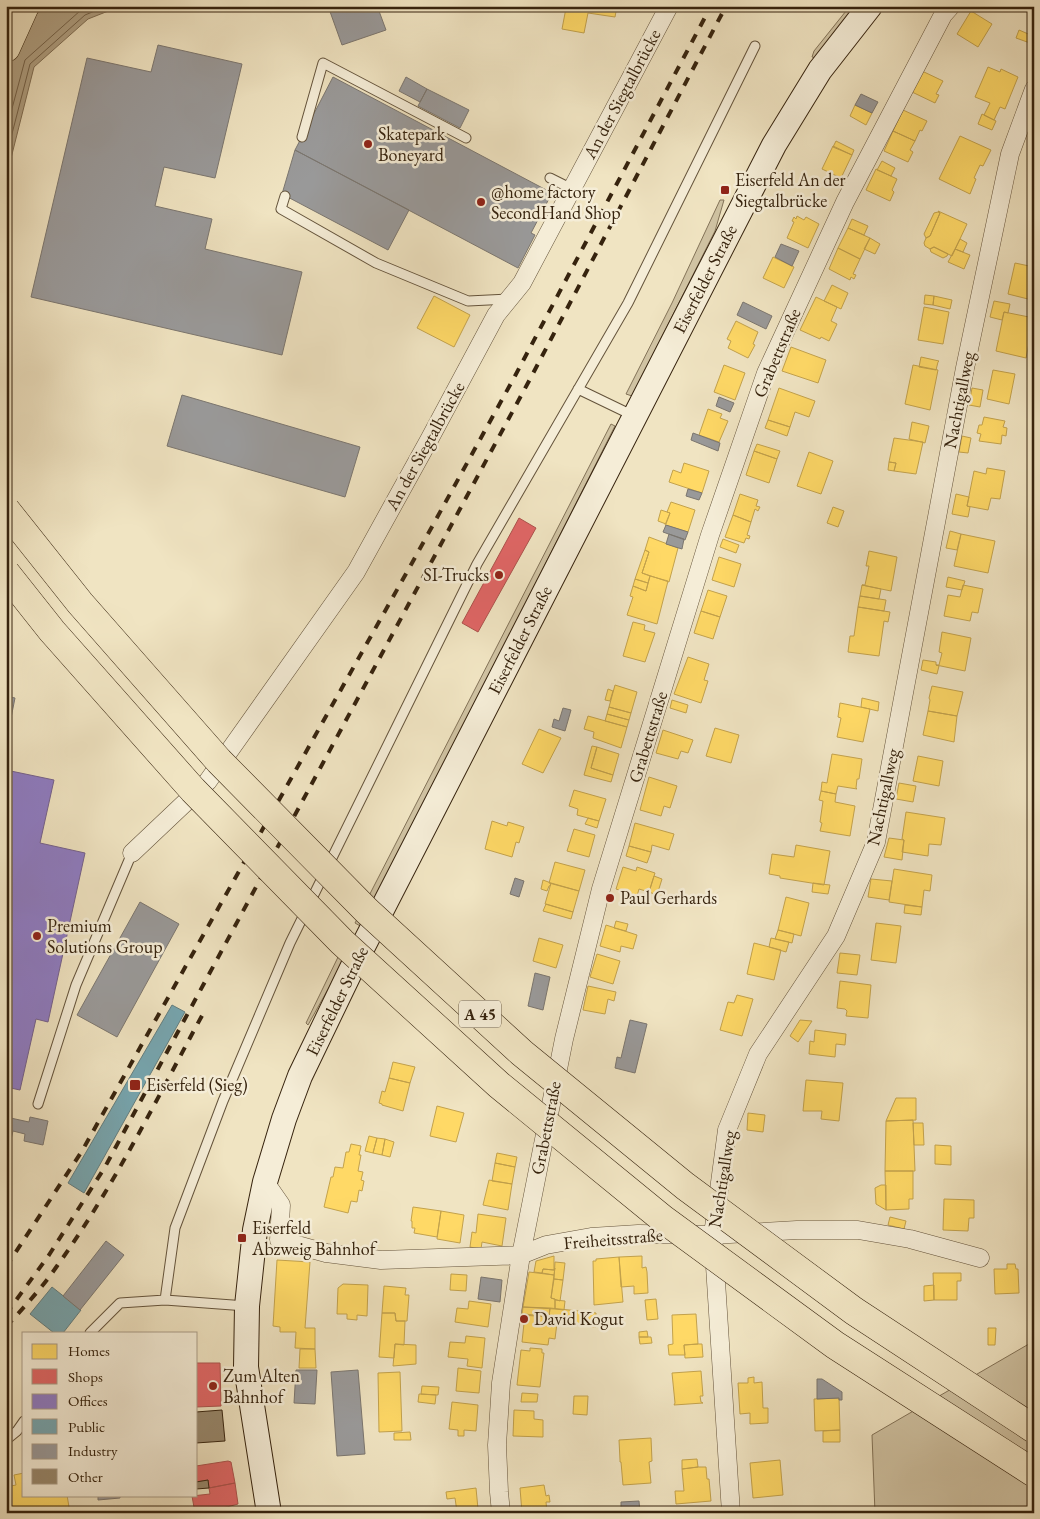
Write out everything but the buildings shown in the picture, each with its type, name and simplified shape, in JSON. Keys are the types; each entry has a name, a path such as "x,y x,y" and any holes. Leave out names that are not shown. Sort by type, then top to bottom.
{"highway":[{"path":"6,48 26,6"},
{"name":"A 45","path":"6,510 80,603 220,761 367,911 522,1053 685,1186 854,1311 1034,1429"},
{"name":"A 45","path":"6,573 52,631 193,790 342,942 499,1085 663,1219 835,1345 1034,1473"}],"main road":[{"name":"Eiserfelder Straße","path":"269,1513 246,1367 246,1306 255,1230 265,1182 300,1076 362,947 774,145 820,70 870,6"}],"street":[{"name":"An der Siegtalbrücke","path":"132,853 208,781 356,572 496,315 522,284 669,6"},
{"name":"Grabettstraße","path":"501,1513 497,1445 501,1382 521,1255 564,1039 601,890 710,535 766,373 845,202 943,15 951,6"},
{"name":"Nachtigallweg","path":"731,1513 713,1235 727,1130 758,1054 836,936 876,842 967,358 1010,154 1034,89"},
{"name":"Freiheitsstraße","path":"265,1182 281,1205 280,1240 326,1253 381,1260 521,1255 546,1245 591,1237 638,1234 713,1235 797,1230 858,1230 910,1239 980,1258"}],"lane":[{"path":"165,1300 175,1228 222,1101 305,911 476,564 628,304 755,46"},
{"path":"302,137 323,63 466,138"},
{"path":"550,178 572,189"},
{"path":"285,196 282,209 376,263 468,301 509,299"},
{"path":"578,389 635,416"},
{"path":"38,1104 76,985 132,853"},
{"path":"305,911 362,947"},
{"path":"91,1332 120,1303 165,1300 246,1306"},
{"path":"6,1440 22,1424"}],"shaded area":[{"path":"850,6 855,6 816,58 812,57 814,51"},
{"path":"720,200 724,200 715,231 632,396 626,394 672,303"},
{"path":"611,424 615,426 362,927 355,923"},
{"path":"340,953 346,957 308,1025 306,1023"},
{"path":"1034,1341 1034,1513 875,1513 872,1435"}],"water":[{"path":"49,6 121,6 88,19 34,67 6,178 6,52 19,24"}],"railway":[{"path":"6,1267 82,1151 412,563 515,376 711,6"},
{"path":"6,1314 49,1255 105,1167 529,381 726,6"},
{"path":"6,1327 33,1297 78,1236 116,1174 204,1012"}],"place":[{"name":"Skatepark Boneyard","path":"368,144"},
{"name":"Eiserfeld An der Siegtalbrücke","path":"725,190"},
{"name":"@home factory SecondHand Shop","path":"481,202"},
{"name":"SI-Trucks","path":"499,575"},
{"name":"Paul Gerhards","path":"610,898"},
{"name":"Premium Solutions Group","path":"37,936"},
{"name":"Eiserfeld (Sieg)","path":"135,1085"},
{"name":"Eiserfeld Abzweig Bahnhof","path":"242,1238"},
{"name":"David Kogut","path":"524,1319"},
{"name":"Zum Alten Bahnhof","path":"213,1386"}]}
